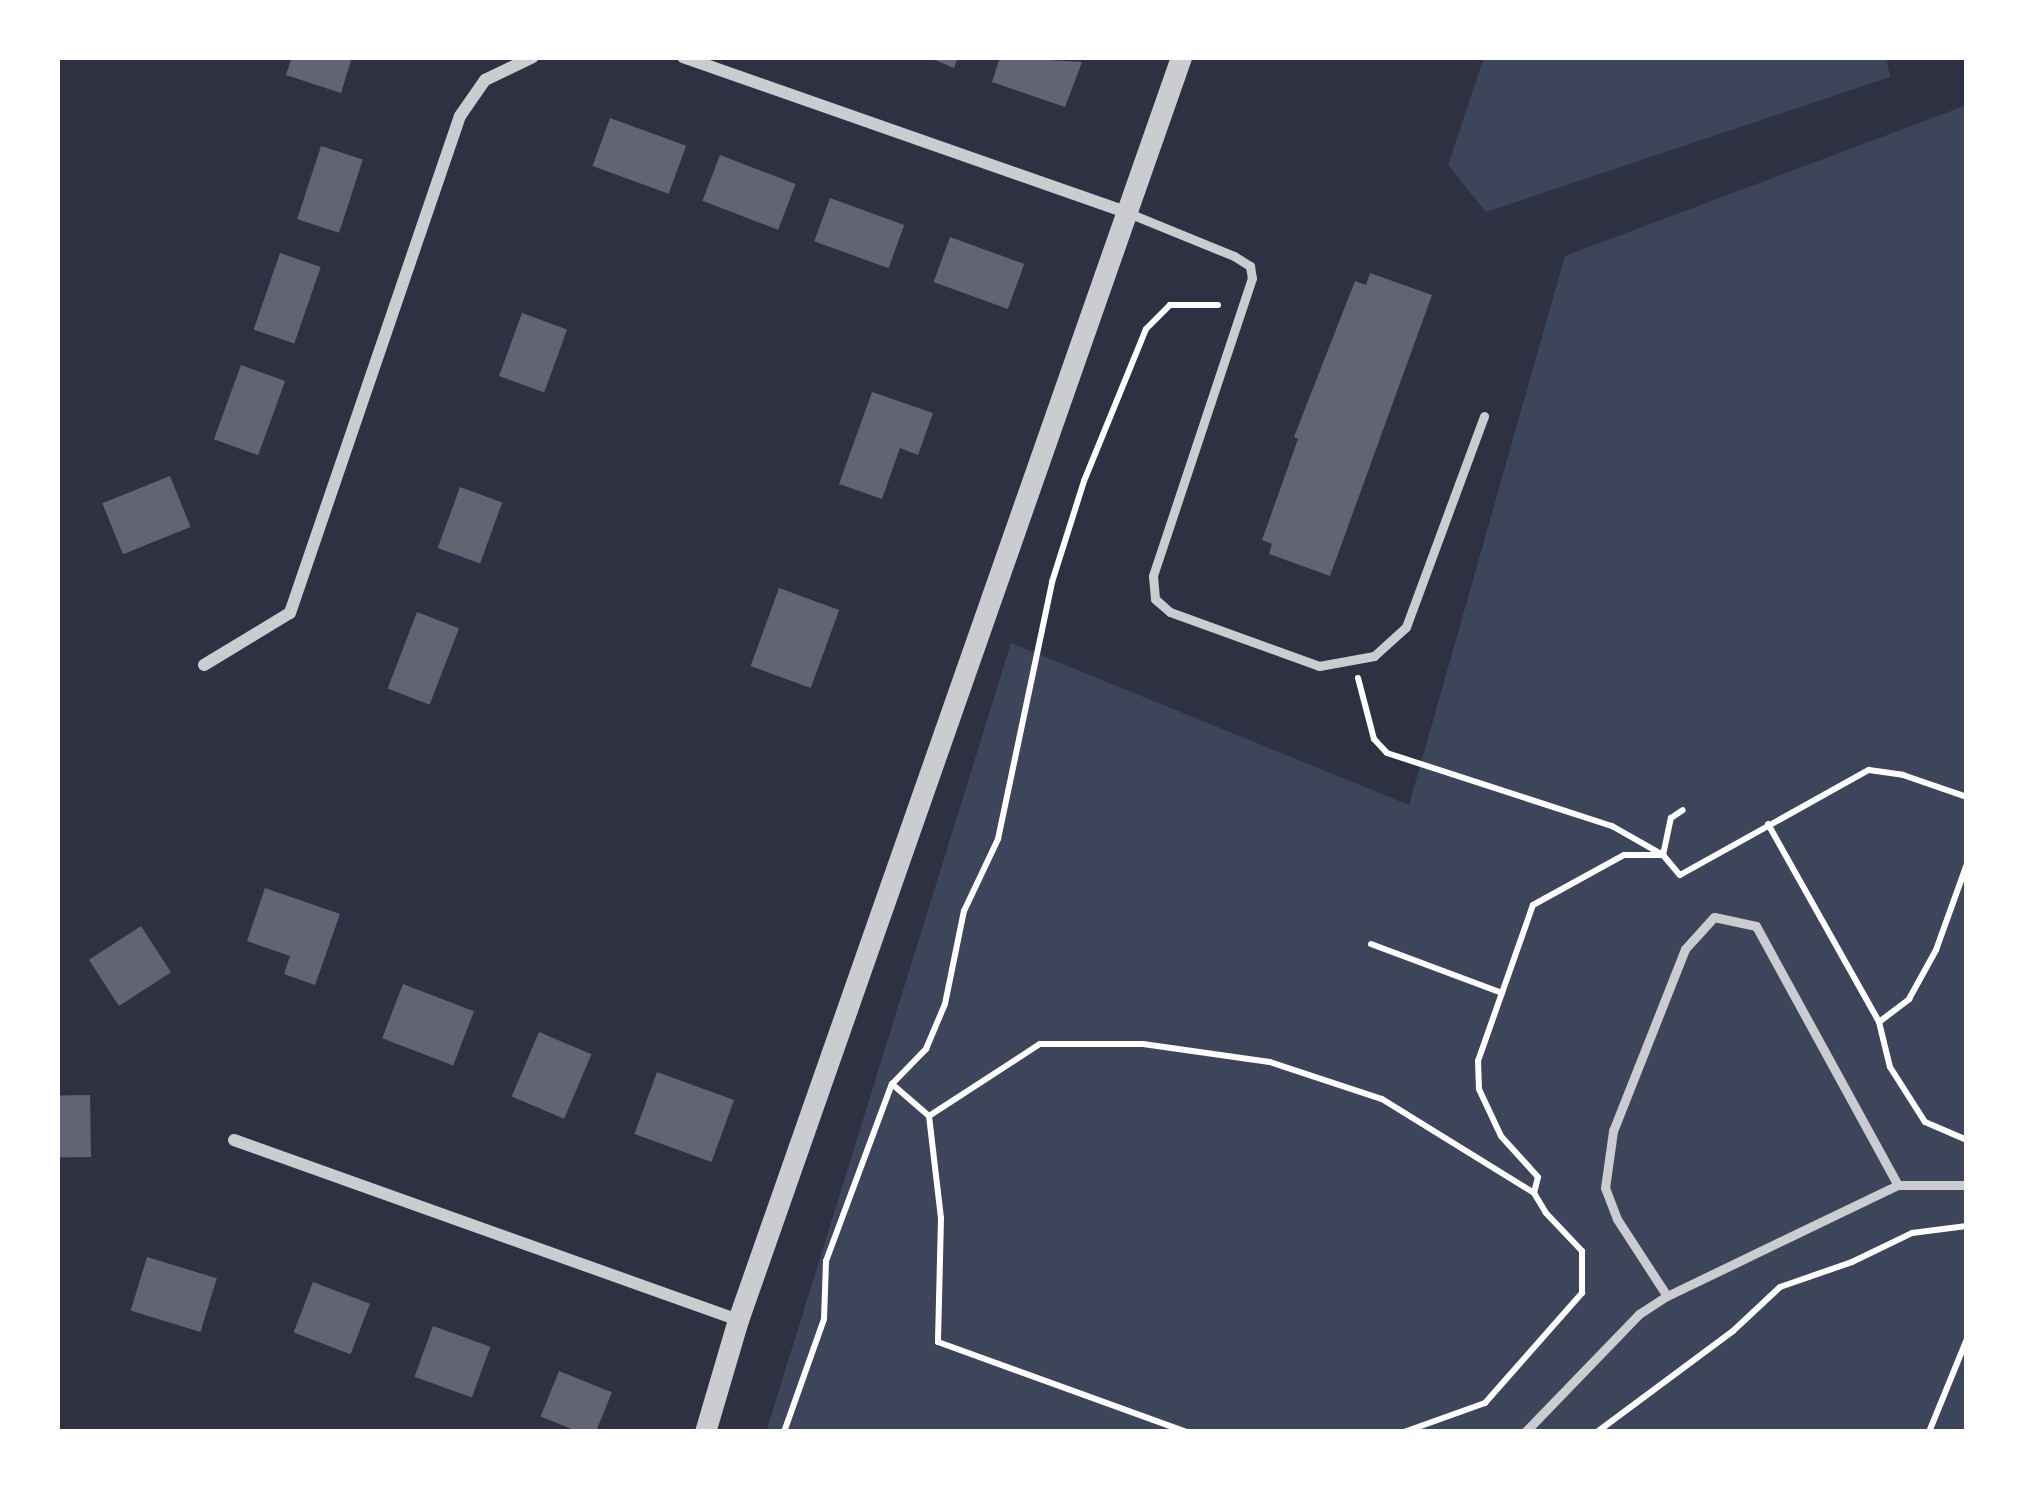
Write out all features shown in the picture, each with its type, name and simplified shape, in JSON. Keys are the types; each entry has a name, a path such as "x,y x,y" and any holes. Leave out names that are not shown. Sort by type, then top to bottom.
{"street":[{"path":"204,664 290,614 460,116 485,80 532,57"},
{"path":"683,57 1126,212"},
{"path":"705,1432 738,1319 1180,57"},
{"path":"234,1140 738,1319"}],"lane":[{"path":"1126,212 1234,256 1250,266 1252,278 1163,540 1151,591 1170,612 1319,666 1354,662 1391,645 1406,627 1484,416"},
{"path":"1667,1296 1617,1219 1605,1188 1613,1131 1685,949 1714,917 1756,926 1898,1185"},
{"path":"1525,1432 1639,1314 1667,1296 1898,1185 1967,1185"}],"path":[{"path":"784,1432 824,1319 826,1261 892,1084 926,1049 945,1004 964,911 998,838 1052,582 1084,481 1146,329 1170,305 1218,305"},
{"path":"1354,662 1366,719 1387,754 1612,826 1663,855 1680,874 1869,770 1903,775 1967,797"},
{"path":"1663,855 1671,818 1683,810"},
{"path":"1768,824 1879,1022 1890,1067 1925,1122 1967,1140"},
{"path":"1534,1193 1538,1177 1501,1136 1479,1089 1478,1061 1533,905 1624,855 1663,855"},
{"path":"1879,1022 1909,999 1936,950 1967,864"},
{"path":"1371,944 1502,992"},
{"path":"929,1116 1040,1044 1143,1044 1270,1062 1382,1099 1534,1193 1582,1251 1582,1293 1485,1402 1404,1432"},
{"path":"892,1084 929,1116 941,1218 938,1342 1186,1432"},
{"path":"1597,1432 1733,1331 1780,1287 1852,1262 1912,1233 1967,1226"},
{"path":"1928,1432 1967,1339"}],"shaded area":[{"path":"1484,57 1886,57 1890,77 1486,212 1448,165"},
{"path":"1967,105 1967,1432 766,1432 1011,643 1409,805 1565,256"}],"building":[{"path":"292,57 352,57 341,93 286,75"},
{"path":"928,57 958,57 954,68"},
{"path":"1000,57 1082,62 1065,107 992,82"},
{"path":"610,118 686,146 669,194 593,166"},
{"path":"321,146 363,160 339,233 297,219"},
{"path":"720,155 796,184 778,230 702,201"},
{"path":"830,198 904,225 889,268 814,241"},
{"path":"950,237 1024,264 1008,309 934,282"},
{"path":"280,253 321,267 294,344 254,330"},
{"path":"1370,273 1432,295 1330,576 1269,554 1272,544 1262,540 1298,439 1294,437 1355,281 1366,285"},
{"path":"522,313 567,329 544,392 499,376"},
{"path":"241,365 285,381 258,455 214,439"},
{"path":"872,392 933,413 918,455 900,448 882,499 839,484"},
{"path":"170,476 191,527 123,554 102,503"},
{"path":"460,487 502,502 480,563 438,548"},
{"path":"779,588 839,610 811,688 751,666"},
{"path":"417,612 459,628 430,705 388,689"},
{"path":"265,888 340,914 315,985 284,974 290,956 247,941"},
{"path":"141,926 171,972 119,1006 89,960"},
{"path":"403,984 474,1011 453,1065 382,1038"},
{"path":"539,1032 591,1054 564,1119 512,1096"},
{"path":"657,1072 734,1100 711,1162 634,1134"},
{"path":"90,1095 91,1157 58,1158 57,1096"},
{"path":"147,1257 217,1278 200,1332 131,1311"},
{"path":"313,1282 370,1304 351,1354 294,1332"},
{"path":"433,1326 490,1347 472,1398 415,1377"},
{"path":"559,1371 612,1392 596,1432 579,1432 541,1416"}]}
